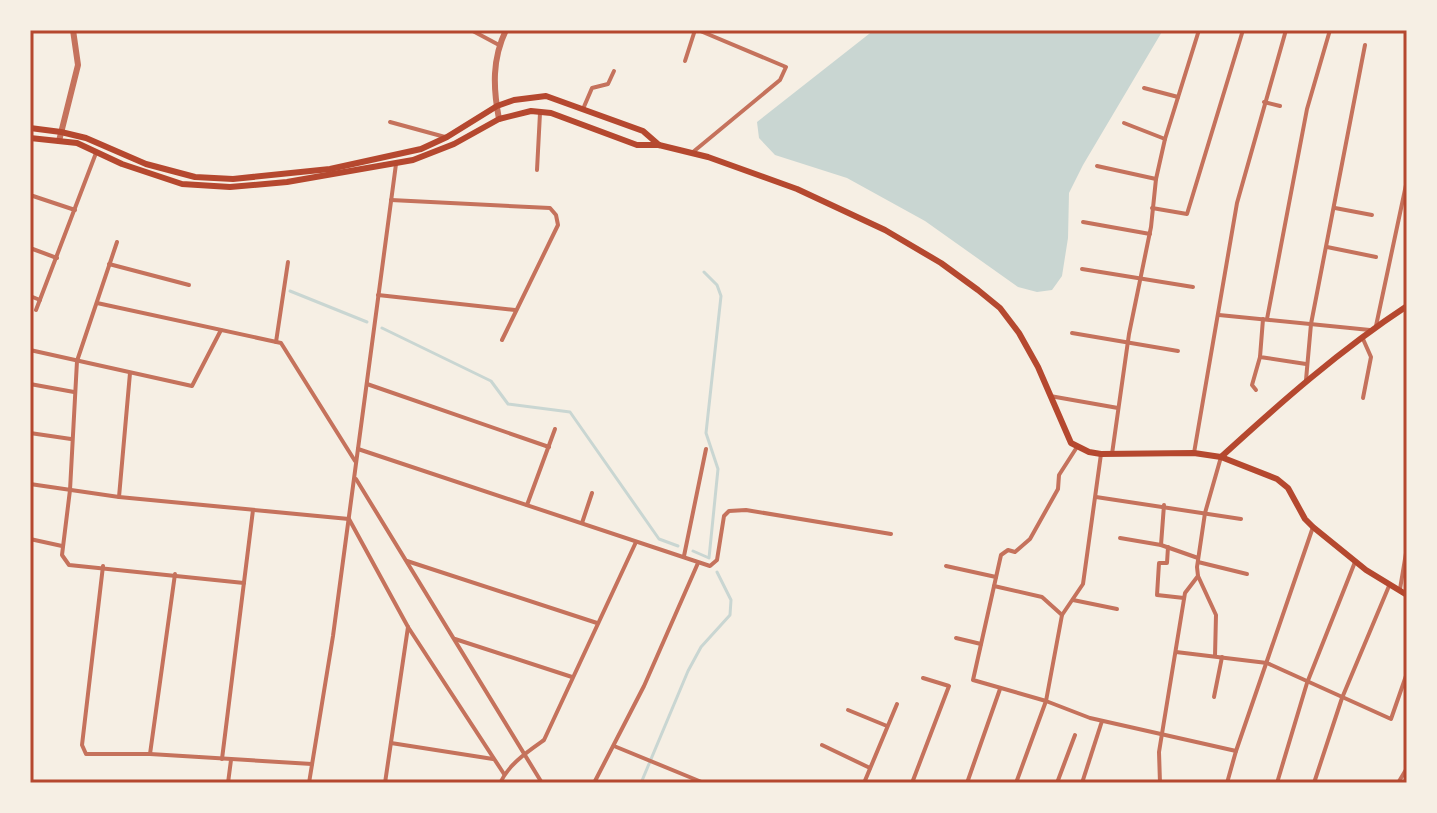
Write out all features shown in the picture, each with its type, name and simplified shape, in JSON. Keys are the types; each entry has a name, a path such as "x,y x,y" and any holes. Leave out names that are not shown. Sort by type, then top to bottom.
{"main road":[{"path":"30,128 86,138 146,164 195,177 233,179 330,169 421,149 497,106 514,100 546,96 643,131 659,145"},
{"path":"30,138 77,143 154,176 196,185 258,185 396,164 428,156 499,119 540,111 637,145 659,145 691,153 797,189 885,230 941,263 1000,308 1023,340 1071,443 1101,454 1194,453 1221,457 1283,482 1313,527 1355,562 1403,593"},
{"path":"1221,457 1306,380 1407,306"}],"street":[{"path":"59,141 78,65 73,30"},
{"path":"471,30 499,45"},
{"path":"499,119 493,89 499,45 506,30"},
{"path":"685,61 697,30 786,67 780,80 691,153"},
{"path":"1112,454 1127,342 1150,234 1156,179 1165,139 1199,30"},
{"path":"1152,208 1187,214 1243,30"},
{"path":"1194,453 1237,203 1286,30"},
{"path":"1256,390 1252,385 1307,109 1330,30"},
{"path":"1306,380 1311,324 1365,45"},
{"path":"583,109 592,88 608,84 614,71"},
{"path":"1144,88 1178,97"},
{"path":"1264,102 1280,106"},
{"path":"537,170 540,111"},
{"path":"390,122 447,137"},
{"path":"1124,123 1165,139"},
{"path":"36,310 96,153"},
{"path":"309,783 349,519 396,164"},
{"path":"1097,166 1156,179"},
{"path":"1219,315 1373,328 1406,185"},
{"path":"30,195 75,210"},
{"path":"391,200 550,208 556,215 558,225 502,340"},
{"path":"1335,208 1372,215"},
{"path":"1083,222 1150,234"},
{"path":"117,242 77,361 70,490 62,555 69,565 103,566 244,583"},
{"path":"1327,247 1376,257"},
{"path":"30,248 57,258"},
{"path":"276,342 288,262"},
{"path":"109,264 189,285"},
{"path":"1082,269 1193,287"},
{"path":"378,295 515,310"},
{"path":"30,296 40,300"},
{"path":"96,303 281,343 356,463"},
{"path":"30,350 192,386 221,330"},
{"path":"1072,333 1178,351"},
{"path":"1362,336 1371,357 1363,398"},
{"path":"1260,357 1307,364"},
{"path":"119,497 130,373"},
{"path":"30,384 74,392"},
{"path":"367,384 549,447"},
{"path":"1050,396 1118,408"},
{"path":"527,505 555,429"},
{"path":"30,433 71,439"},
{"path":"1077,446 1059,475 1058,489 1030,539 1015,552 1008,550 1001,555 973,680 1102,721 1236,751"},
{"path":"358,449 710,566 717,560 724,516 729,511 746,510 891,534"},
{"path":"684,556 706,449"},
{"path":"1016,783 1046,701 1062,615 1083,584 1101,454"},
{"path":"1215,656 1216,615 1198,576 1198,560 1205,513 1221,457"},
{"path":"354,477 542,783"},
{"path":"30,484 119,497 349,519"},
{"path":"582,523 592,493"},
{"path":"1096,497 1241,519"},
{"path":"1161,545 1164,505"},
{"path":"222,759 253,510"},
{"path":"349,519 408,627 504,774"},
{"path":"1227,783 1313,527"},
{"path":"1120,538 1161,545 1247,574"},
{"path":"30,539 62,546"},
{"path":"500,783 504,774 524,754 544,740 636,541"},
{"path":"1168,547 1167,563 1159,563 1157,595 1184,598"},
{"path":"1403,593 1407,547"},
{"path":"405,561 598,623"},
{"path":"1277,783 1307,683 1355,562"},
{"path":"594,783 644,686 698,563"},
{"path":"103,566 82,745 86,754 150,754 312,764"},
{"path":"946,566 996,577"},
{"path":"150,754 175,574"},
{"path":"1160,783 1162,736 1184,598 1188,587 1198,576"},
{"path":"994,586 1042,597 1062,615"},
{"path":"1314,783 1342,698 1389,586"},
{"path":"1073,600 1117,609"},
{"path":"385,783 408,627"},
{"path":"956,638 981,644"},
{"path":"452,639 573,677"},
{"path":"1176,652 1267,663 1391,719 1407,673"},
{"path":"1214,697 1222,657"},
{"path":"912,783 949,686 923,678"},
{"path":"967,783 1000,689"},
{"path":"864,783 897,704"},
{"path":"848,710 887,726"},
{"path":"1082,783 1102,721"},
{"path":"1057,783 1075,735"},
{"path":"391,743 493,759"},
{"path":"822,745 870,768"},
{"path":"613,746 704,783"},
{"path":"228,783 231,760"},
{"path":"1398,783 1407,768"}],"shaded area":[{"path":"874,30 1163,30 1069,193 1068,238 1062,276 1052,290 1037,292 1018,287 925,221 847,178 775,155 759,138 757,122"}],"waterway":[{"path":"693,551 709,558 718,469 706,433 721,296 717,285 704,272"},
{"path":"290,291 367,322"},
{"path":"382,328 491,381 508,404 570,412 659,539 678,546"},
{"path":"641,783 688,671 701,647 730,615 731,600 717,572"}]}
